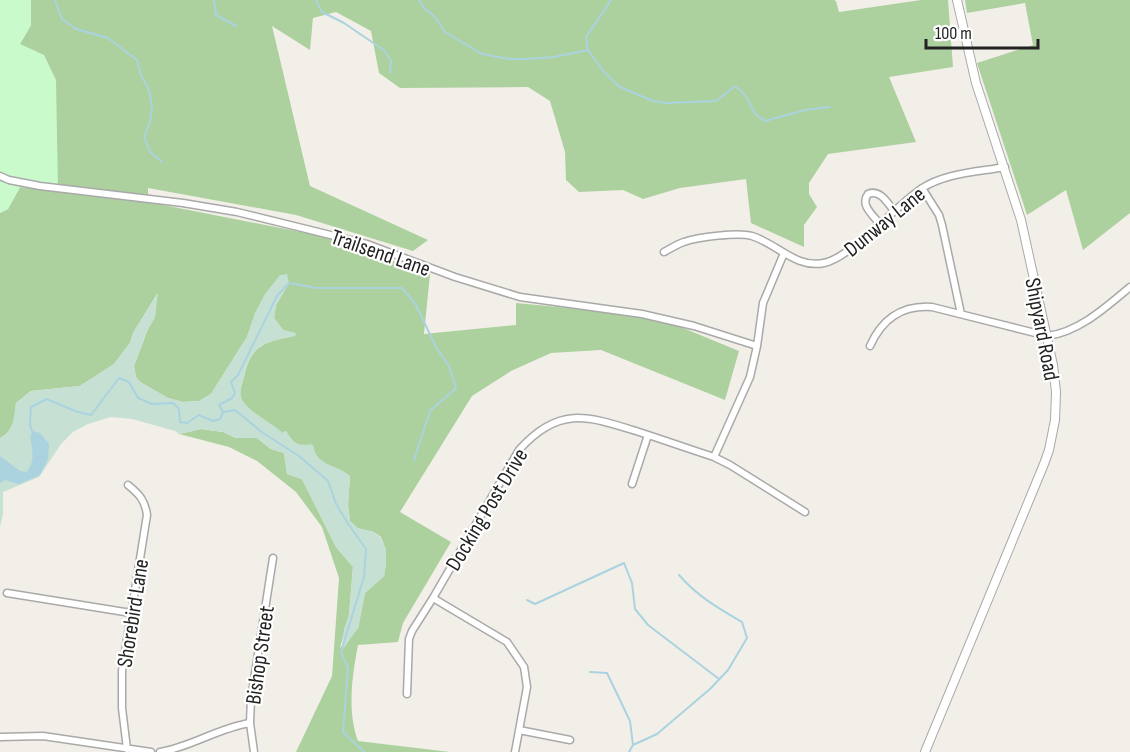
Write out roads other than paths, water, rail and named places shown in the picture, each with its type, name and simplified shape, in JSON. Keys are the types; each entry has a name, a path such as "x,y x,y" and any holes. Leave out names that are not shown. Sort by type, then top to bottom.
{"street":[{"name":"Shipyard Road","path":"925,752 1049,450 1056,392 1053,365 1021,220 976,83 957,0"},
{"name":"Dunway Lane","path":"664,252 693,240 746,235 762,240 784,253 811,264 822,264 842,255 922,188 942,179 1005,167"},
{"name":"Trailsend Lane","path":"0,176 24,183 237,212 367,244 433,270 520,297 642,314 694,326 757,346"},
{"path":"922,188 939,215 961,314"},
{"path":"879,223 865,205 868,194 872,192 879,194 894,211"},
{"path":"714,457 750,377 763,303 784,253"},
{"path":"870,346 881,326 897,312 907,308 932,307 1047,336 1069,331 1113,302 1130,287"},
{"name":"Docking Post Drive","path":"407,694 409,639 412,631 519,450 533,434 545,426 560,420 590,417 648,435 714,457 805,512"},
{"path":"632,484 648,435"},
{"name":"Shorebird Lane","path":"127,749 121,682 147,515 141,497 128,485"},
{"name":"Bishop Street","path":"254,752 250,723 252,683 273,558"},
{"path":"7,593 131,614"},
{"path":"433,598 507,642 524,667 527,687 515,752"},
{"path":"160,752 182,746 223,729 250,723"},
{"path":"519,730 570,740"},
{"path":"0,738 43,736 151,752"}],"water":[{"path":"33,431 40,433 49,444 48,459 40,475 19,484 5,480 0,483 0,456 20,471 27,472 30,468 32,451 30,437"}],"waterway":[{"path":"55,0 62,19 76,29 108,38 137,60 141,75 149,90 152,106 150,122 144,137 150,152 162,162"},
{"path":"214,0 216,15 236,26"},
{"path":"316,0 322,12 344,23 385,51 391,61 390,73"},
{"path":"419,0 423,7 436,18 445,32 482,54 509,59 527,59 554,57 588,50"},
{"path":"611,0 586,37 588,50 603,71 620,87 653,101 666,103 716,101 735,86 745,95 755,113 765,121 805,110 830,107"},
{"path":"33,434 30,425 31,407 47,399 91,415 119,378 129,382 138,398 152,404 173,403 179,409 180,422 187,423 199,415 213,421 220,419 223,412 219,405 232,398 235,393 231,382 238,375 277,296 289,283 317,288 402,288 415,303 437,349 449,366 456,388 430,411 414,460"},
{"path":"223,412 235,410 263,433 299,456 328,481 336,504 366,549 364,577 341,652 348,668 343,732 364,752"},
{"path":"527,600 535,604 624,563 632,583 635,609 648,625 719,679"},
{"path":"629,752 633,745 657,734 710,689 728,670 747,638 742,622 716,607 679,575"},
{"path":"590,672 607,673 630,721 633,745"}]}
